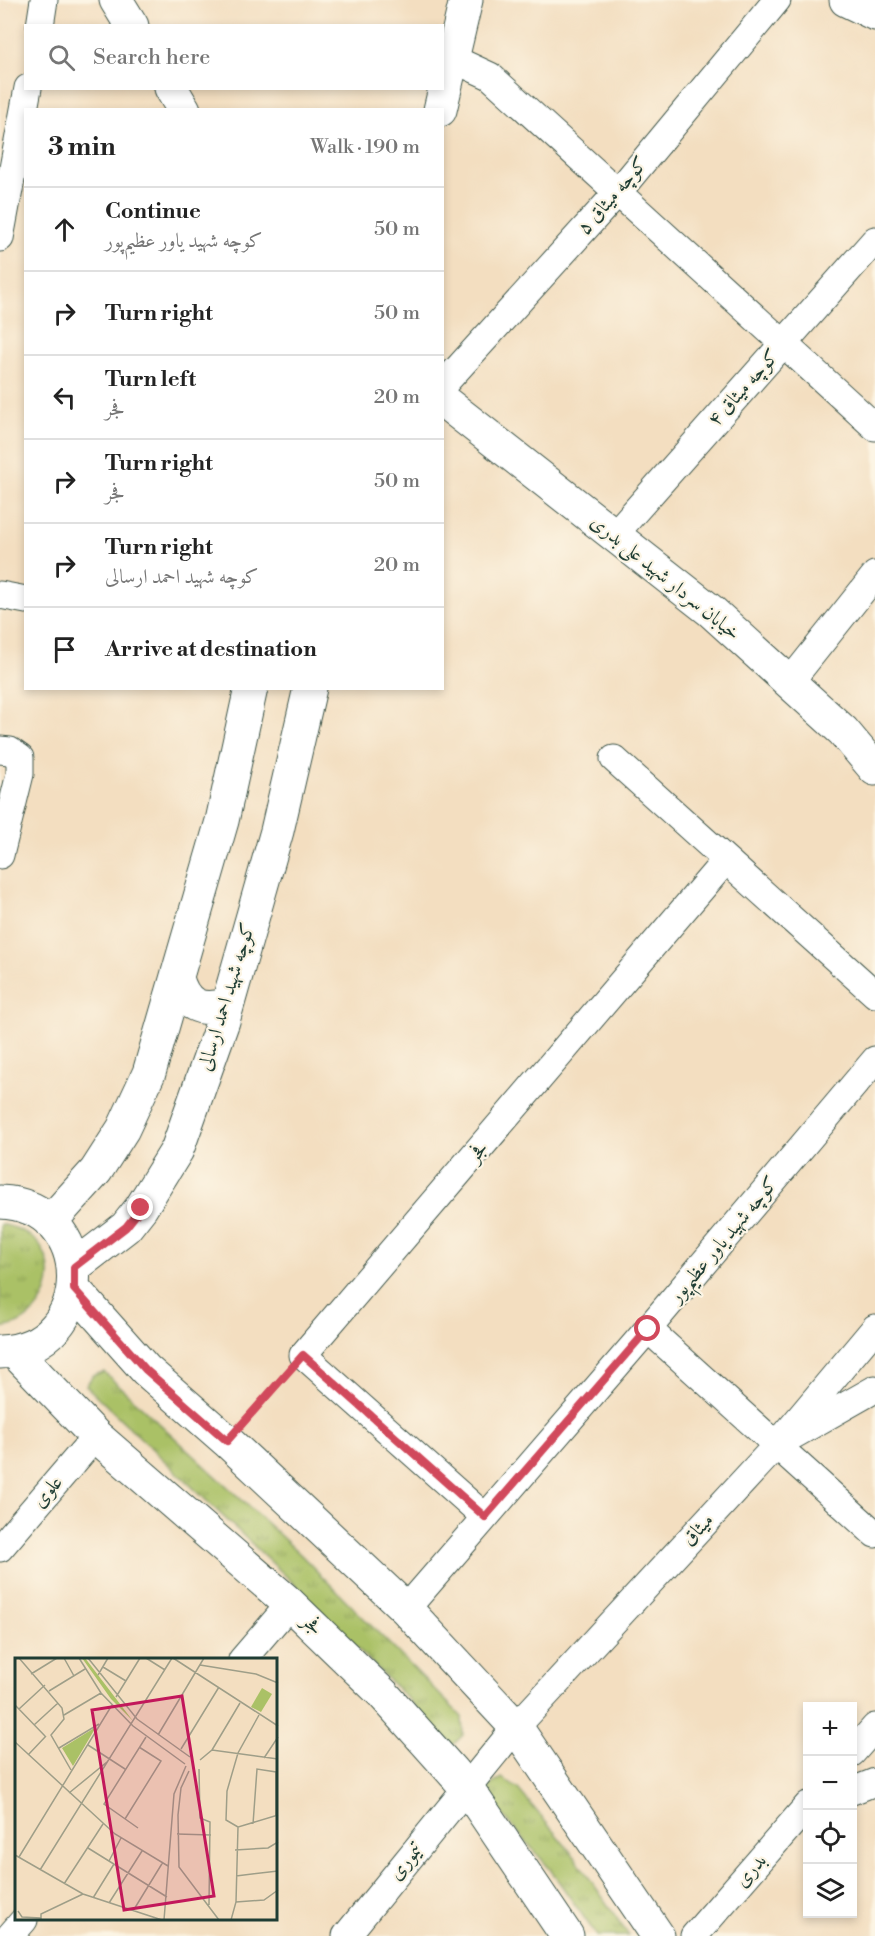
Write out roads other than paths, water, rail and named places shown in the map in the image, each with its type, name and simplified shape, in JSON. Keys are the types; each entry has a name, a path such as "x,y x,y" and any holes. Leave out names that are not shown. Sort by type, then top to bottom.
{"street":[{"path":"40,24 44,0"},
{"path":"116,0 131,24"},
{"path":"440,108 466,0"},
{"name":"کوچه میثاق ۵","path":"444,384 618,192 777,0"},
{"path":"846,0 875,14"},
{"path":"451,58 490,76 875,427"},
{"path":"24,108 28,90"},
{"path":"172,90 183,108"},
{"path":"0,238 24,109"},
{"name":"کوچه میثاق ۴","path":"614,535 875,240"},
{"name":"خیابان سردار شهید علی بدری","path":"444,402 711,611 843,731 875,770"},
{"path":"789,683 875,575"},
{"path":"0,595 24,600"},
{"path":"50,1222 96,1171 123,1129 149,1073 222,821 251,690"},
{"name":"کوچه شهید احمد ارسالی","path":"74,1278 126,1227 141,1208 177,1150 223,1021 277,831 310,690"},
{"path":"0,750 10,752 20,758 20,774 0,855"},
{"path":"614,759 875,994"},
{"name":"فجر","path":"485,1517 303,1355 726,860"},
{"path":"177,978 186,999 195,1005 216,1008 226,1004"},
{"name":"کوچه شهید یاور عظیم‌پور","path":"406,1608 648,1329 875,1060"},
{"path":"0,1202 33,1209 50,1222 66,1242 74,1278 67,1311 54,1330 36,1344 7,1352"},
{"path":"74,1278 146,1370 227,1441 406,1608 516,1727 658,1936"},
{"name":"میثاق","path":"467,1788 516,1727 777,1445 875,1328"},
{"path":"648,1329 875,1534"},
{"name":"فجر","path":"7,1352 96,1436 290,1604 383,1694 467,1788 567,1936"},
{"path":"777,1445 875,1389"},
{"name":"علوی","path":"0,1548 96,1436"},
{"path":"244,1658 290,1604"},
{"path":"857,1747 875,1727"},
{"path":"857,1789 875,1782"},
{"name":"تیموری","path":"346,1936 467,1788"},
{"name":"بدری","path":"694,1936 805,1810"},
{"path":"10,1936 23,1921"}]}
